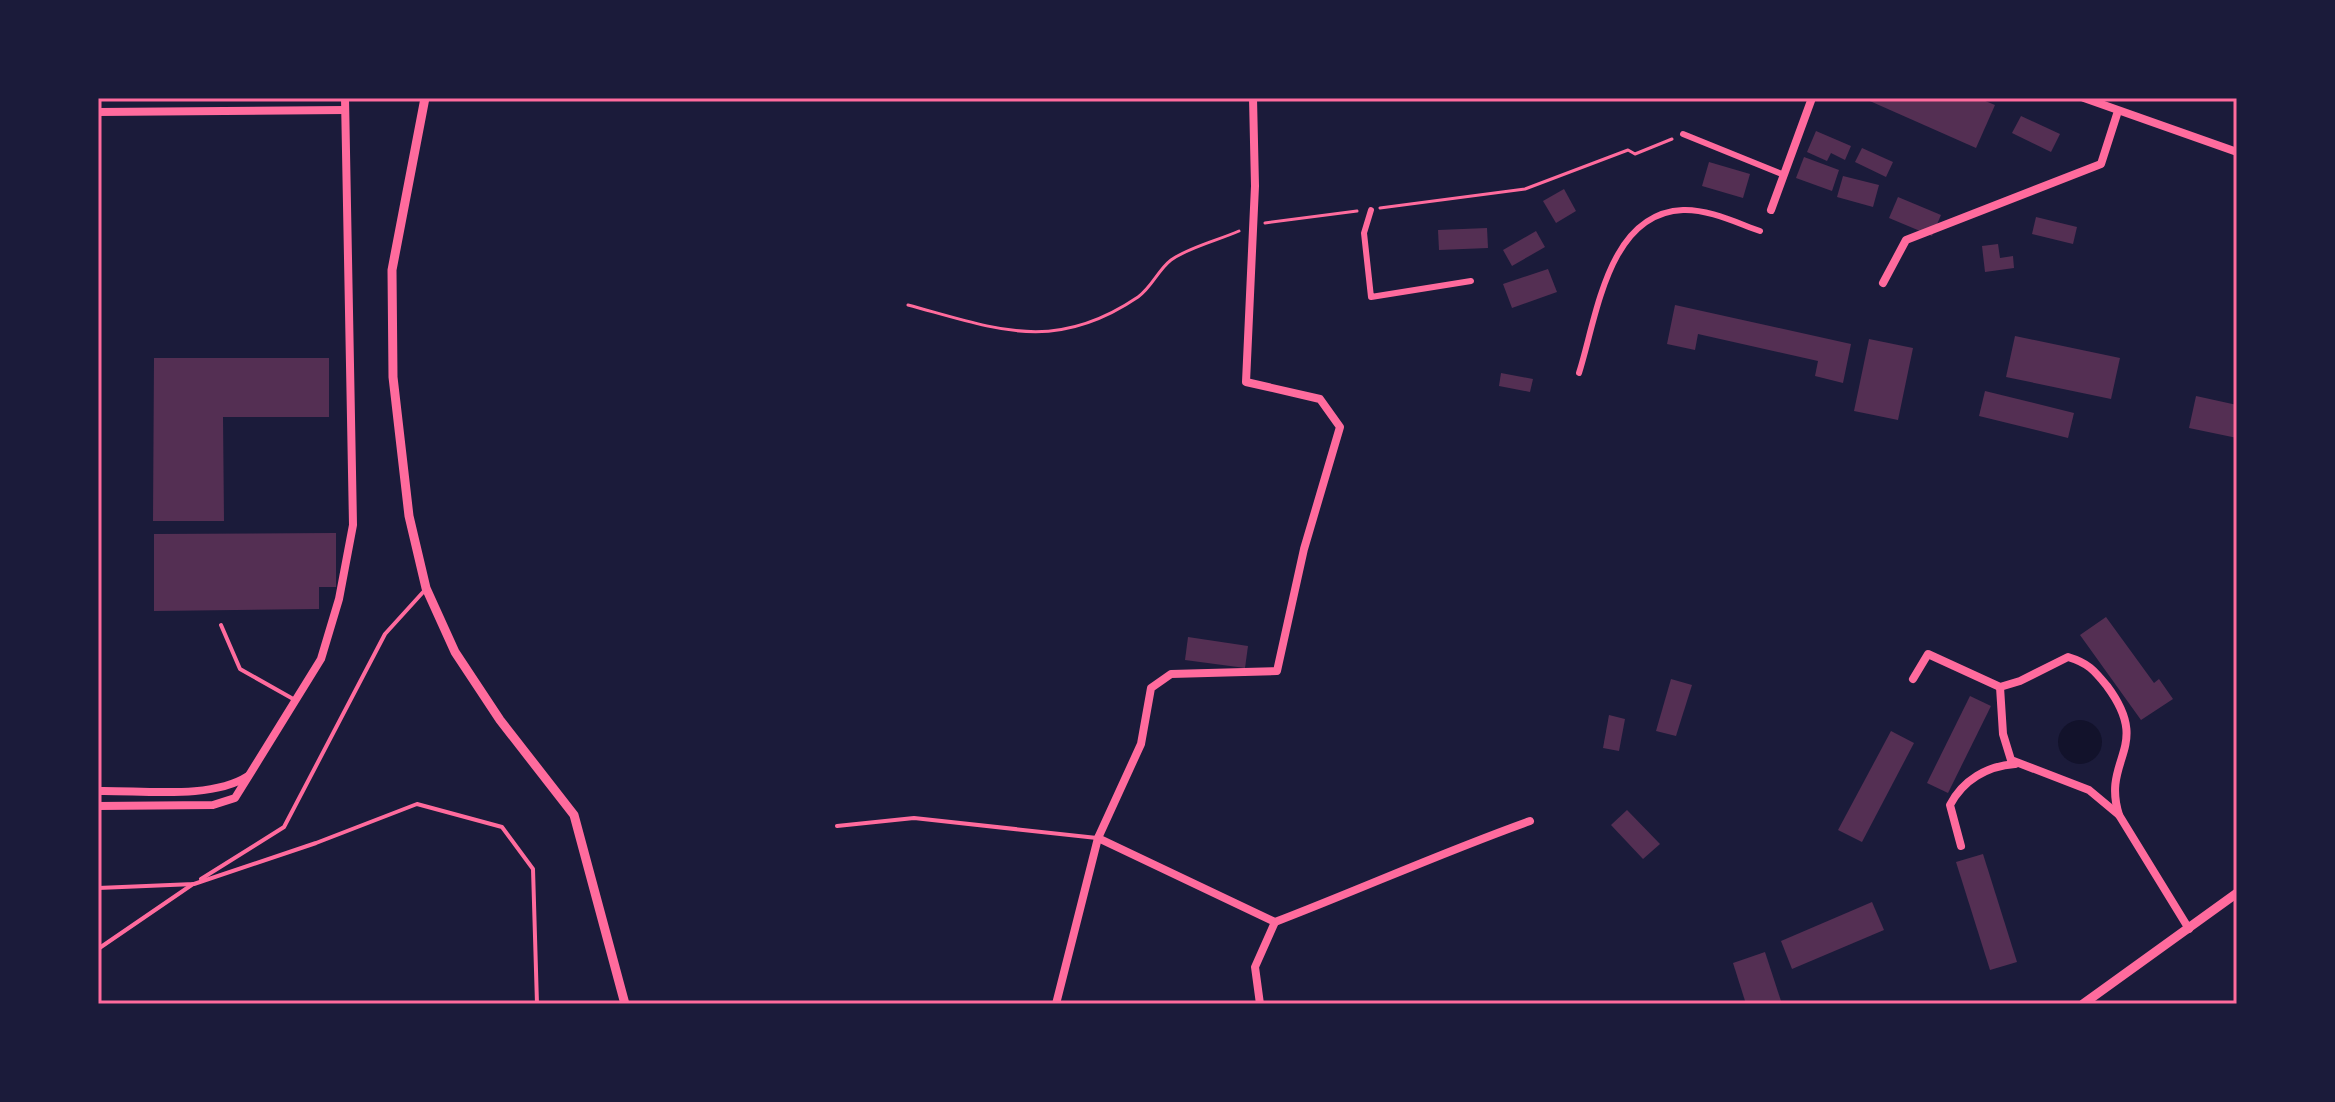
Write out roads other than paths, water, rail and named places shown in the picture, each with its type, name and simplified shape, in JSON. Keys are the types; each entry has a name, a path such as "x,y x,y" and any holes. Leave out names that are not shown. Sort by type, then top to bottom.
{"street":[{"path":"98,806 213,805 235,798 255,771 321,659 330,633 353,525 345,98"},
{"path":"425,98 392,270 391,294 396,408 409,516 426,588 455,652 500,720 574,815 625,1004"},
{"path":"1056,1004 1098,838 1141,744 1151,688 1171,674 1277,671 1304,549 1340,427 1320,399 1246,382 1253,225 1253,98"},
{"path":"1771,210 1812,98"},
{"path":"2084,98 2237,152"},
{"path":"98,112 345,110"},
{"path":"1883,283 1906,240 2101,164 2118,111"},
{"path":"1683,134 1782,174"},
{"path":"1371,210 1364,233 1371,297 1471,281"},
{"path":"1579,373 1614,261 1625,241 1656,213 1687,210 1760,231"},
{"path":"1913,679 1928,654 2000,687 2020,681 2068,657 2089,663 2121,706 2128,725 2128,740 2115,783 2114,799 2119,815 2189,929"},
{"path":"2000,687 2005,746 2016,764"},
{"path":"1961,846 1950,805 1979,773 1997,765 2016,764 2089,790 2119,815"},
{"path":"98,791 213,790 232,786 255,771"},
{"path":"1260,1004 1255,967 1275,922 1360,890 1427,857 1530,821"},
{"path":"1098,838 1275,922"},
{"path":"2083,1004 2237,893"}],"lane":[{"path":"98,949 284,827 385,634 426,588"},
{"path":"221,625 240,669 298,701"},
{"path":"98,888 194,884 316,843 417,804 502,827 533,869 537,1004"},
{"path":"837,826 914,818 1098,838"}]}
